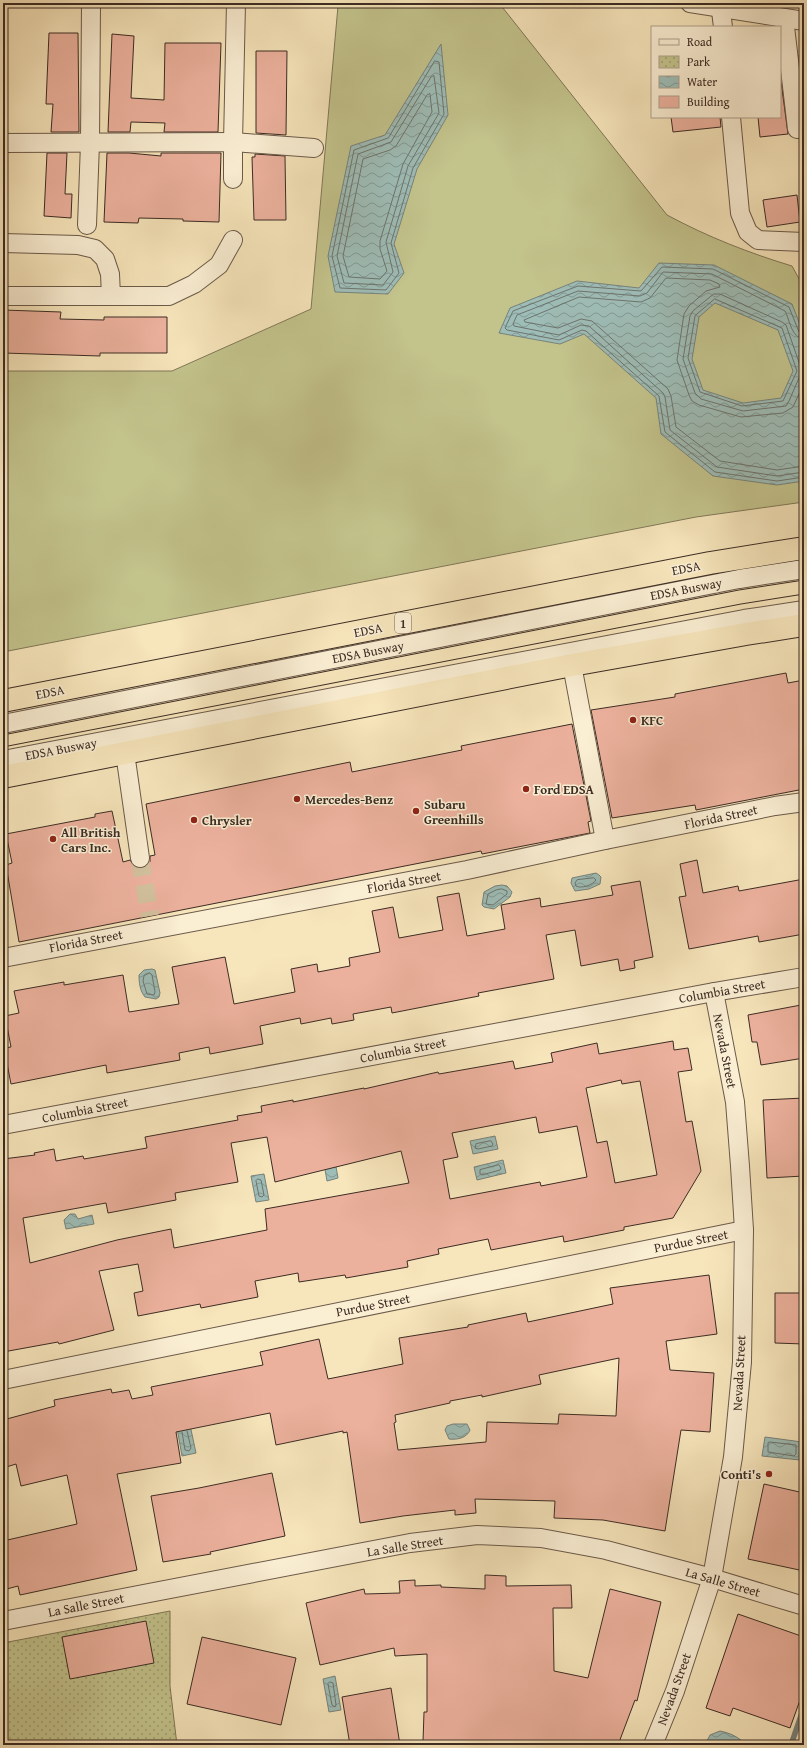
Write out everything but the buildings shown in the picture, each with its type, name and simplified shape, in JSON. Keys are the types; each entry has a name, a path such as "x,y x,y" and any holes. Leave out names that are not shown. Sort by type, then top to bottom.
{"highway":[{"name":"EDSA","path":"3,701 710,564 804,548"},
{"path":"3,777 572,665 804,625"}],"street":[{"path":"87,225 90,143 91,3"},
{"path":"233,179 232,142 236,3"},
{"path":"690,3 721,6 804,21"},
{"path":"721,6 722,26"},
{"path":"784,18 797,129"},
{"path":"731,118 740,213 748,232 758,240 804,242"},
{"path":"3,143 232,142 314,148"},
{"path":"3,296 169,296 194,284 219,265 233,240"},
{"path":"3,243 78,245 95,249 105,259 110,274 111,296"},
{"name":"EDSA Busway","path":"3,724 739,578 804,569"},
{"name":"EDSA Busway","path":"3,760 736,620 804,610"},
{"path":"572,665 605,840"},
{"path":"126,753 140,858"},
{"name":"Florida Street","path":"3,958 151,922 467,870 605,840 775,806 804,802"},
{"name":"Columbia Street","path":"3,1125 714,992 804,977"},
{"name":"Nevada Street","path":"653,1745 675,1691 712,1578 734,1457 742,1362 744,1230 740,1166 735,1102 714,992"},
{"name":"Purdue Street","path":"3,1380 744,1230"},
{"name":"La Salle Street","path":"3,1621 410,1543 477,1535 541,1538 606,1550 712,1578 804,1606"}],"green space":[{"path":"377,3 499,3 667,215 729,244 792,266 804,288 804,502 696,517 3,652 3,371 172,371 311,309 338,6"},
{"path":"170,1611 170,1686 177,1745 3,1745 3,1643"}],"water":[{"path":"441,44 448,115 417,169 394,244 404,273 388,294 335,292 328,256 351,146 385,135"},
{"path":"659,263 714,265 792,304 804,335 804,481 777,485 713,476 661,434 656,398 584,334 560,344 499,333 510,308 577,281 639,288","holes":["715,303 778,330 793,371 781,398 743,403 703,390 692,359 699,317"]},
{"path":"596,873 601,877 600,884 589,889 575,891 571,883 572,878"},
{"path":"495,886 507,886 512,892 510,897 494,909 484,907 482,905 484,892"},
{"path":"144,970 155,970 160,993 159,997 156,999 145,997 140,984 139,975"},
{"path":"495,1136 498,1149 473,1154 470,1141"},
{"path":"333,1150 338,1178 327,1181 322,1152"},
{"path":"503,1160 506,1173 477,1180 474,1167"},
{"path":"264,1174 269,1200 256,1202 251,1176"},
{"path":"70,1214 75,1214 78,1219 92,1215 94,1224 66,1229 64,1220"},
{"path":"453,1424 467,1424 470,1430 469,1433 461,1438 449,1439 445,1430 447,1426"},
{"path":"190,1425 196,1453 182,1456 177,1428"},
{"path":"765,1437 802,1442 800,1460 762,1456"},
{"path":"335,1676 341,1710 329,1712 323,1679"},
{"path":"720,1731 734,1736 746,1745 708,1745 707,1741 710,1735"}],"waterway":[{"path":"791,1745 804,1707"}],"tunnel":[{"path":"140,858 150,916"}],"tram line":[{"path":"3,735 739,590 804,580"},
{"path":"3,747 741,604 804,594"}],"place":[{"name":"KFC","path":"633,720"},
{"name":"Ford EDSA","path":"526,789"},
{"name":"Mercedes-Benz","path":"297,799"},
{"name":"Subaru Greenhills","path":"416,811"},
{"name":"Chrysler","path":"194,820"},
{"name":"All British Cars Inc.","path":"53,839"},
{"name":"Conti's","path":"769,1474"}]}
